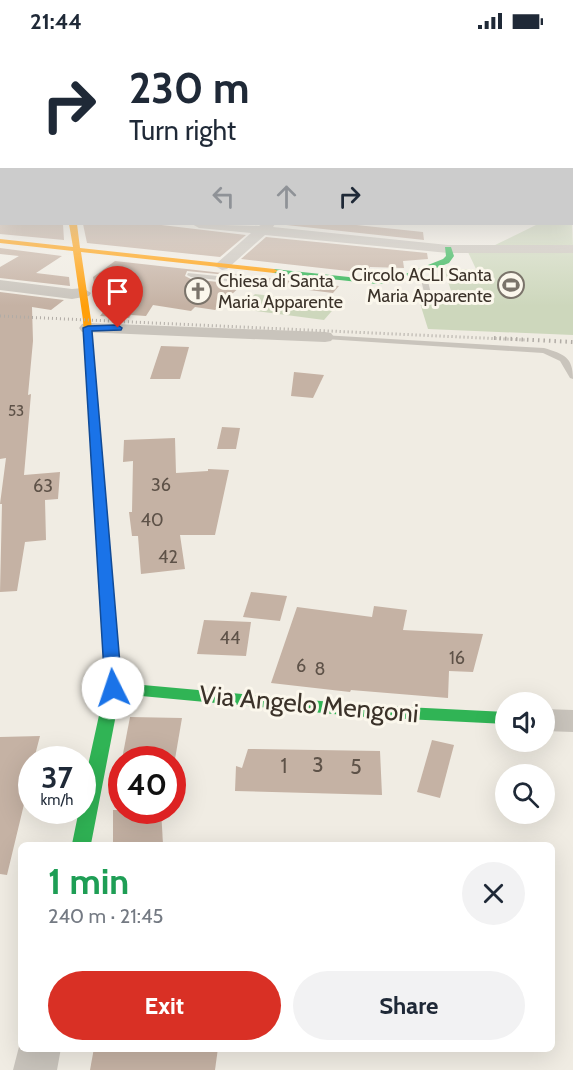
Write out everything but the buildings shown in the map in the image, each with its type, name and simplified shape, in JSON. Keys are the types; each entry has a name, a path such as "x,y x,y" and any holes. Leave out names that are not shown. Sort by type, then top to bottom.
{"street":[{"path":"73,225 88,328 113,688 81,842"},
{"path":"232,225 266,226 448,249 573,249"},
{"path":"225,272 266,226"},
{"path":"0,241 75,249 225,272 368,282 393,281 446,261 450,256 448,249"},
{"path":"0,285 72,294 83,293"},
{"path":"88,328 325,338"},
{"name":"Via Angelo Mengoni","path":"113,688 365,711 495,717"},
{"path":"555,720 573,721"},
{"path":"35,1070 38,1052"}],"lane":[{"path":"209,277 225,272"},
{"path":"191,274 209,277 225,272"},
{"path":"410,275 424,279 429,296"},
{"path":"325,338 544,351 561,356 569,363 573,376"}],"green space":[{"path":"536,225 572,225 573,247 491,247"},
{"name":"Circolo ACLI Santa Maria Apparente","path":"468,252 573,252 573,335 428,329 419,300 454,300 444,269 476,269"},
{"path":"255,294 338,304 324,320 240,309"}],"railway":[{"path":"0,316 527,340"},
{"path":"494,338 573,342"}],"traffic: fast":[{"path":"274,271 377,282 400,279 446,261 450,256 448,249"},
{"path":"81,842 113,688 108,613"},
{"path":"113,688 365,711 495,717"}],"traffic: slow":[{"path":"73,225 87,320 108,613"},
{"path":"0,241 274,271"}],"place":[{"name":"Circolo ACLI Santa Maria Apparente","path":"511,285"},
{"name":"Chiesa di Santa Maria Apparente","path":"198,291"}],"route":[{"path":"113,688 88,328 118,328"}]}
